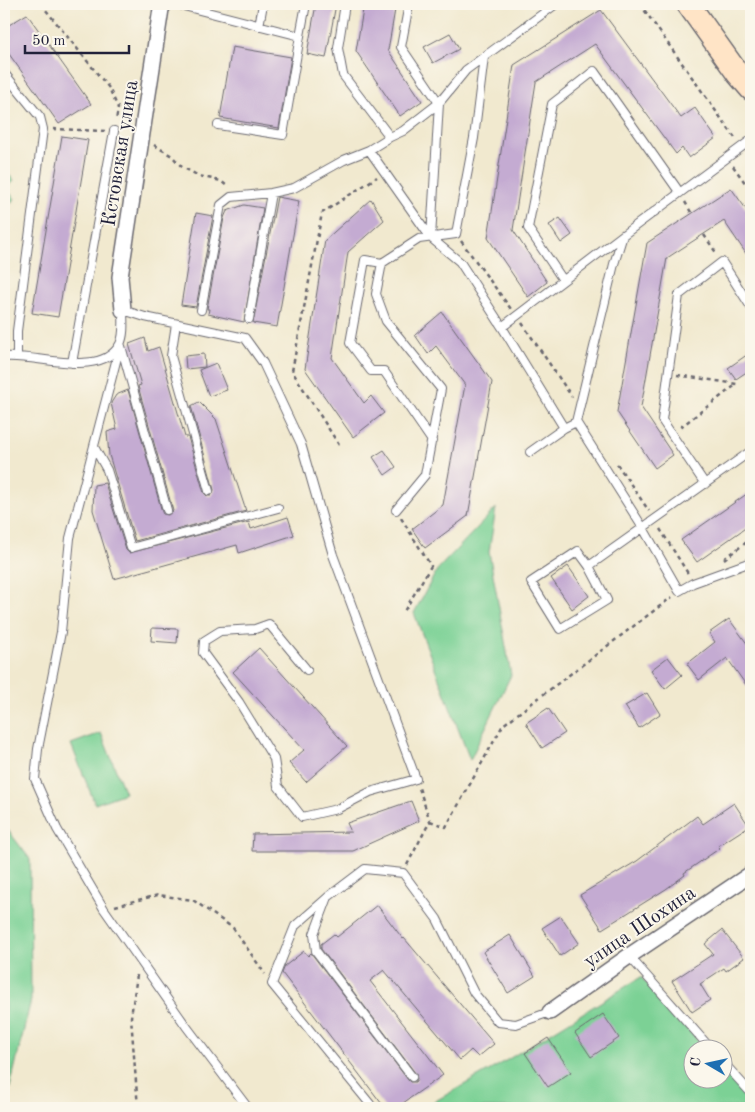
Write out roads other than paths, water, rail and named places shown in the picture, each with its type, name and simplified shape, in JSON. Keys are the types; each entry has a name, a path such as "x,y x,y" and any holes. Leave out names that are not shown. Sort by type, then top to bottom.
{"main road":[{"path":"688,4 744,78"}],"street":[{"name":"Кстовская улица","path":"123,310 120,277 161,9 164,4"},
{"name":"улица Шохина","path":"550,1012 751,874"}],"lane":[{"path":"176,4 300,36"},
{"path":"259,26 263,4"},
{"path":"218,126 283,135 306,4"},
{"path":"345,4 338,48 343,75 390,137"},
{"path":"409,4 401,47 439,103 431,238"},
{"path":"201,310 220,205 231,197 271,193 294,188 402,131 439,103 466,70 545,7 556,4"},
{"path":"432,441 384,371 371,371 350,343 366,260 382,263 419,239 456,234 474,138 484,56"},
{"path":"563,280 528,228 552,104 594,71 680,193"},
{"path":"4,72 40,117 43,129 17,331 16,356"},
{"path":"72,363 114,131"},
{"path":"502,327 623,234 751,140"},
{"path":"369,150 431,238 460,262 564,428"},
{"path":"249,319 271,193"},
{"path":"623,234 576,422 679,591 694,583 751,562"},
{"path":"705,484 662,420 679,295 722,262 751,307"},
{"path":"382,263 376,294 386,320 441,389 425,474 396,510"},
{"path":"248,1108 186,1026 104,909 57,829 35,779 38,749 60,632 70,538 124,330 123,310 145,317 245,338 263,363 301,444 334,555 416,779 370,792 337,809 302,817 278,786 274,759 239,702 203,653 204,641 220,631 255,629 269,624 307,670"},
{"path":"176,324 171,356 209,490"},
{"path":"4,357 16,356 72,363 98,362 111,354 120,344"},
{"path":"120,344 167,510"},
{"path":"530,452 564,428 576,422"},
{"path":"94,447 107,470 131,548 278,508"},
{"path":"589,566 751,451"},
{"path":"578,551 589,566 607,600 560,629 531,582 578,551"},
{"path":"370,1104 272,984 296,926 328,897 365,870 403,873 437,919 474,993 498,1022 516,1024 550,1012"},
{"path":"328,897 314,934 316,951 412,1077"},
{"path":"629,956 703,1040"},
{"path":"732,1072 751,1093"}]}
